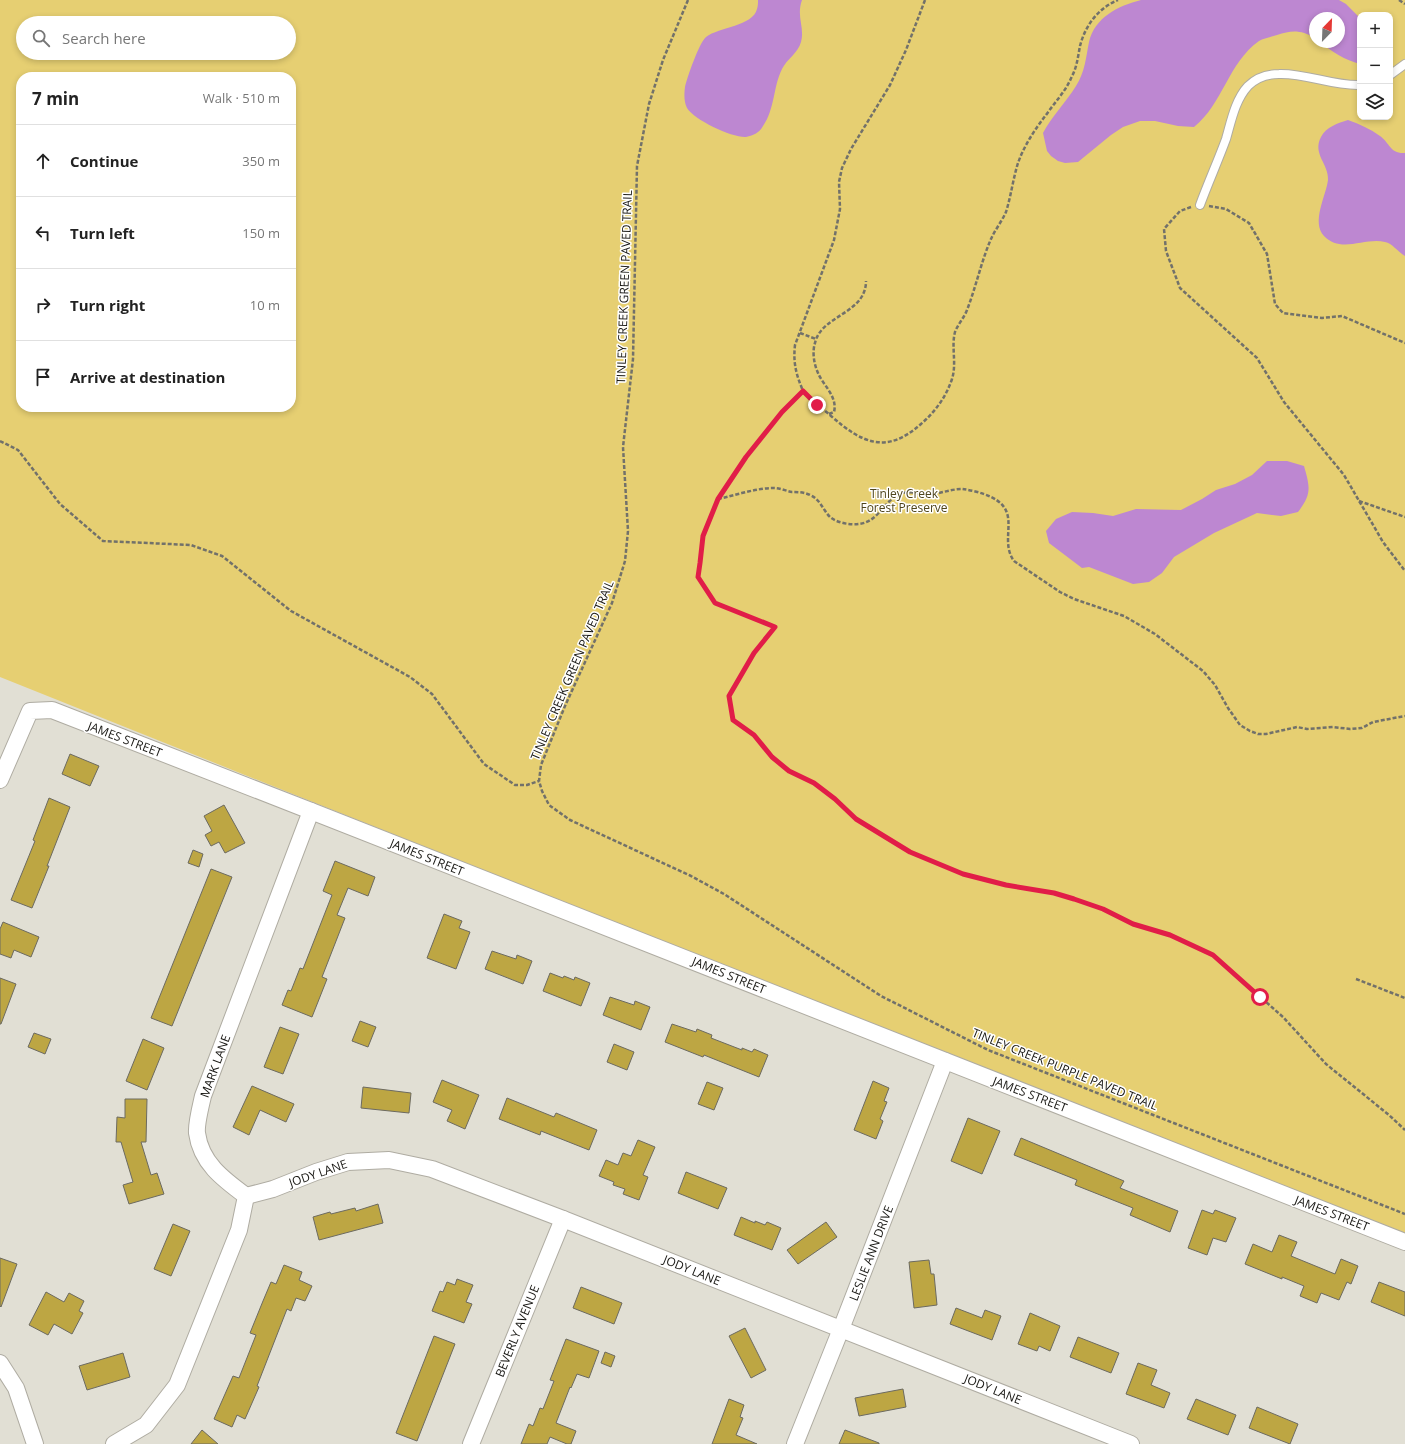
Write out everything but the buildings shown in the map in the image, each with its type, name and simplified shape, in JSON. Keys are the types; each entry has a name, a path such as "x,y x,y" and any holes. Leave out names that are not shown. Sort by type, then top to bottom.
{"street":[{"name":"JAMES STREET","path":"0,780 30,711 52,710 1405,1242"},
{"name":"MARK LANE","path":"246,1196 219,1176 204,1156 197,1132 203,1096 311,811"},
{"name":"LESLIE ANN DRIVE","path":"795,1444 945,1061"},
{"name":"JODY LANE","path":"246,1196 273,1189 316,1172 348,1162 389,1160 432,1169 841,1329 1111,1440 1131,1444"},
{"path":"114,1444 146,1425 177,1385 239,1230 246,1196"},
{"name":"BEVERLY AVENUE","path":"471,1444 563,1219"},
{"path":"0,1363 16,1388 35,1444"}],"lane":[{"path":"1393,73 1405,64"},
{"path":"1200,205 1226,140 1235,109 1243,93 1255,80 1266,75 1279,74 1301,76 1340,84 1357,85"}],"path":[{"name":"TINLEY CREEK GREEN PAVED TRAIL","path":"539,781 540,765 612,603 625,561 628,531 623,447 633,359 637,166 649,104 664,60 688,0"},
{"path":"925,0 906,50 890,85 850,149 842,168 839,182 840,209 834,240 800,333 794,357 796,374 803,391 813,402 854,434 861,438 880,442 889,442 899,439 920,426 929,418 944,398 953,376 955,359 955,333 966,312 991,239 1005,212 1018,162 1028,141 1061,96 1072,77 1080,44 1088,25 1108,5 1118,0"},
{"path":"1399,0 1405,4"},
{"path":"1405,343 1342,316 1322,318 1283,313 1275,304 1268,254 1248,223 1226,209 1200,205 1180,211 1164,229 1166,251 1180,288 1257,358 1284,402 1344,475 1384,542 1405,571"},
{"path":"829,414 834,412 835,404 818,373 814,350 816,338 834,319 848,311 864,292 866,281"},
{"path":"800,333 816,338"},
{"path":"803,391 782,412 746,457 718,499 703,536 698,577 715,603 775,627 754,653 729,696 733,720 754,735 772,757 789,771 814,783 835,799 856,819 910,852 963,874 1006,885 1054,893 1074,899 1103,909 1133,924 1170,935 1213,955 1283,1018 1326,1064 1389,1115 1405,1130"},
{"path":"0,441 18,450 60,504 103,541 191,545 222,556 290,611 410,676 432,694 484,764 515,785 539,781"},
{"path":"718,499 758,490 776,488 790,492 802,492 811,495 822,505 830,516 841,522 860,524 871,520 897,495 908,492 931,495 959,490 975,492 992,498 1003,505 1008,514 1007,547 1009,555 1014,561 1060,592 1074,599 1124,616 1155,634 1203,671 1215,685 1240,725 1250,732 1266,734 1297,727 1307,729 1333,727 1350,729 1362,728 1373,722 1405,716"},
{"path":"1359,501 1405,517"},
{"name":"TINLEY CREEK PURPLE PAVED TRAIL","path":"539,781 549,805 570,820 691,876 724,894 881,996 988,1050 1405,1214"},
{"path":"1356,979 1405,998"}],"green space":[{"name":"Tinley Creek Forest Preserve","path":"0,0 1405,0 1405,1239 0,677"}],"shaded area":[{"path":"758,0 802,0 800,6 800,17 802,37 800,46 782,69 770,112 763,126 754,134 746,137 740,137 705,123 691,113 685,103 685,87 697,53 706,37 743,23 749,19 754,15 757,9"},
{"path":"1141,0 1339,0 1346,4 1357,15 1357,63 1328,48 1345,48 1345,12 1309,12 1309,35 1301,32 1287,32 1261,40 1248,50 1232,72 1212,107 1204,118 1194,127 1178,126 1155,121 1140,121 1123,127 1078,162 1065,163 1058,161 1047,151 1043,133 1079,81 1086,59 1089,42 1096,26 1102,19 1116,9"},
{"path":"1348,120 1376,133 1396,152 1405,153 1405,256 1390,244 1385,242 1369,241 1353,244 1338,244 1324,236 1320,230 1320,209 1327,186 1328,174 1318,149 1319,143 1323,134 1329,128"},
{"path":"1267,461 1287,461 1304,466 1308,480 1308,495 1303,506 1298,512 1281,516 1257,513 1214,533 1174,557 1162,573 1149,582 1133,584 1089,567 1082,568 1049,543 1046,531 1056,519 1072,512 1113,516 1136,509 1181,510 1216,490 1235,484 1252,475"}],"route":[{"path":"817,405 803,391 782,412 746,457 718,499 703,536 698,577 715,603 775,627 754,653 729,696 733,720 754,735 772,757 789,771 814,783 835,799 856,819 910,852 963,874 1006,885 1054,893 1074,899 1103,909 1133,924 1170,935 1213,955 1260,997"}]}
